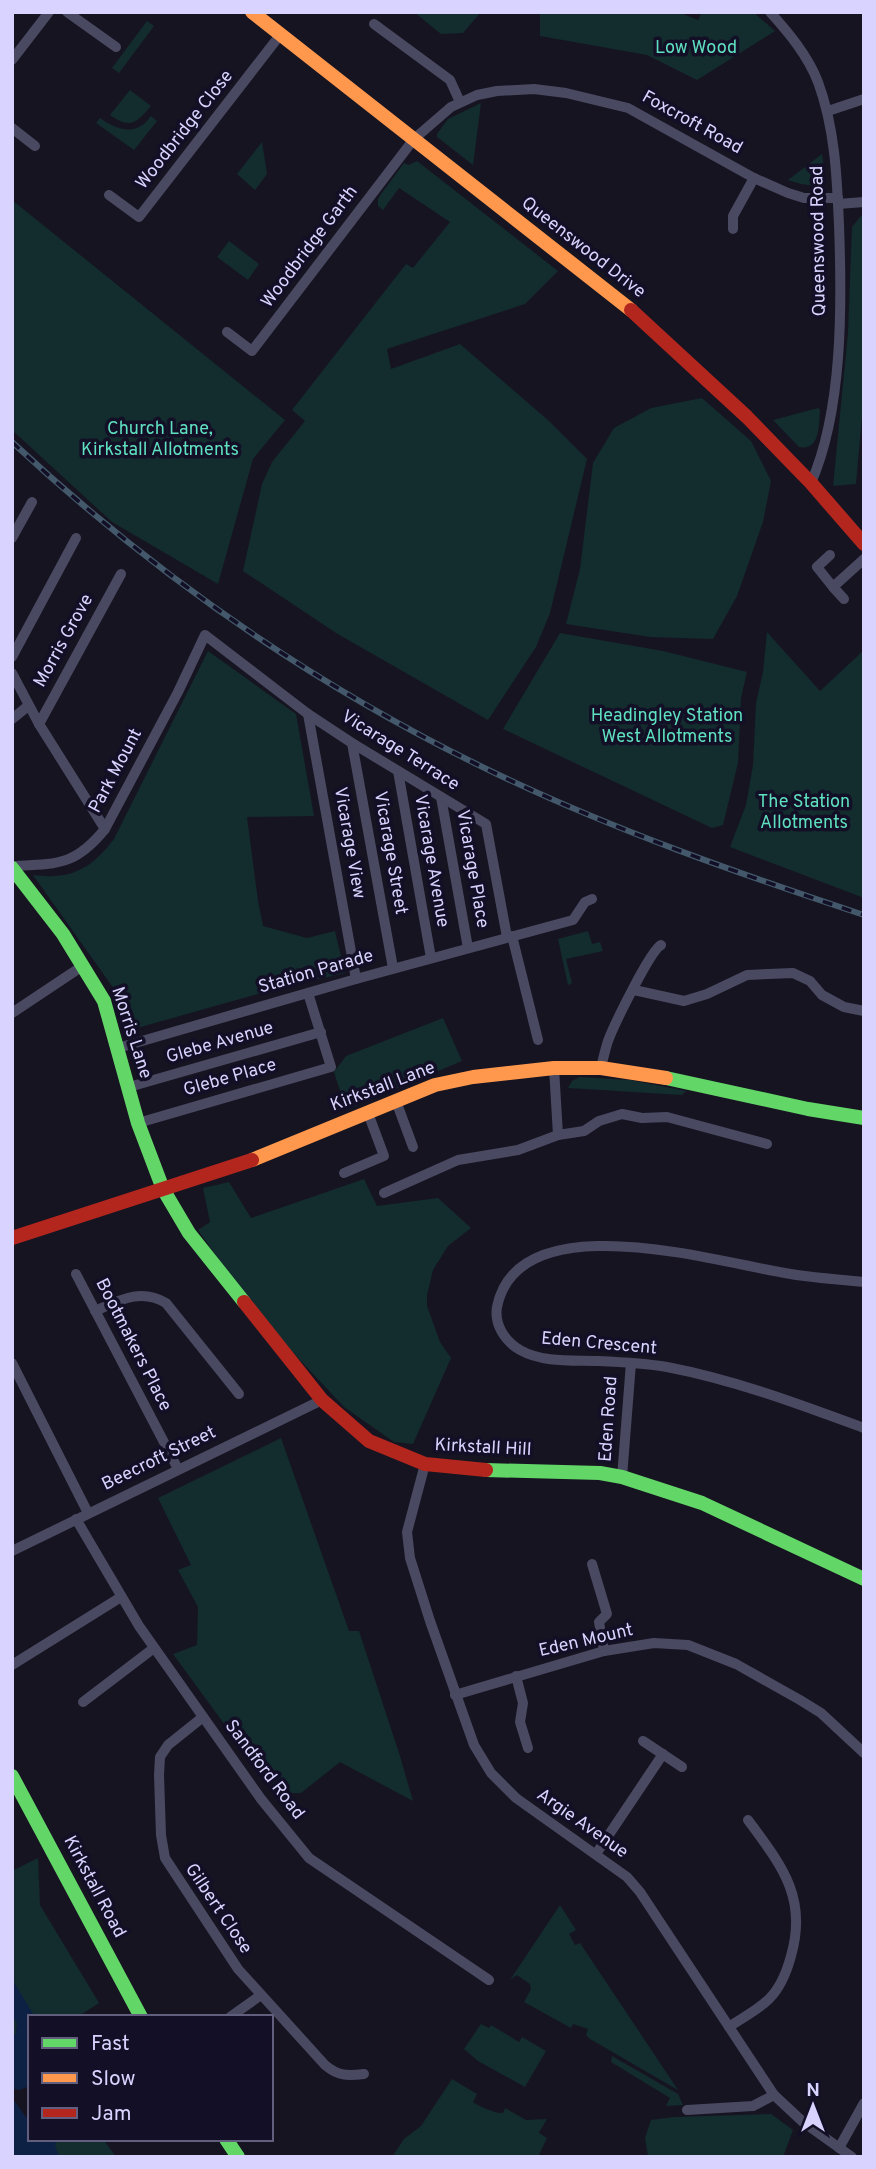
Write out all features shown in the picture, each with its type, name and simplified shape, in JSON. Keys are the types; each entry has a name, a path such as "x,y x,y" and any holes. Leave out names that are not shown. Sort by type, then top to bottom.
{"street":[{"path":"12,60 49,12"},
{"path":"67,12 116,47"},
{"name":"Queenswood Drive","path":"252,12 640,317 747,417 811,483 864,544"},
{"name":"Queenswood Road","path":"770,12 803,52 817,80 828,111 835,157 841,261 837,360 829,423 820,461 811,483"},
{"path":"374,23 450,79 460,102"},
{"name":"Woodbridge Close","path":"109,195 139,217 280,35"},
{"name":"Foxcroft Road","path":"414,139 442,113 477,95 514,89 566,93 628,108 754,178 804,198 864,202"},
{"path":"828,111 864,99"},
{"path":"12,128 36,146"},
{"name":"Woodbridge Garth","path":"226,332 252,351 414,139"},
{"path":"733,229 733,216 754,178"},
{"path":"12,538 32,502"},
{"path":"12,657 76,538"},
{"path":"830,555 817,567 844,599"},
{"path":"833,587 864,559"},
{"name":"Morris Grove","path":"38,724 121,575"},
{"name":"Vicarage Terrace","path":"205,635 308,714 486,824 510,937 538,1040"},
{"name":"Park Mount","path":"12,867 53,864 71,859 87,849 105,829 178,692 205,635"},
{"path":"12,673 38,724 105,829"},
{"path":"12,719 28,706"},
{"name":"Vicarage View","path":"308,714 356,979"},
{"name":"Vicarage Street","path":"352,743 393,968"},
{"name":"Vicarage Avenue","path":"398,771 431,958"},
{"name":"Vicarage Place","path":"441,797 468,948"},
{"name":"Morris Lane","path":"12,867 84,965 104,1001 138,1123 163,1189"},
{"name":"Station Parade","path":"118,1048 393,968 573,920 585,902 592,899"},
{"path":"601,1068 608,1042 647,961 661,944"},
{"path":"12,1013 84,965"},
{"path":"634,990 684,1000 707,994 747,975 793,973 810,981 822,995 844,1007 864,1011"},
{"path":"308,993 321,1032"},
{"name":"Glebe Place","path":"138,1123 331,1067 321,1032"},
{"name":"Glebe Avenue","path":"129,1087 321,1032"},
{"path":"554,1068 558,1135"},
{"name":"Kirkstall Lane","path":"12,1238 239,1165 435,1085 473,1077 554,1068 601,1068 642,1073 808,1109 864,1118"},
{"path":"396,1101 413,1147"},
{"path":"344,1173 384,1156 368,1113"},
{"path":"384,1193 458,1160 518,1150 558,1135 584,1131 599,1121 622,1114 642,1118 667,1117 768,1144"},
{"name":"Kirkstall Hill","path":"163,1189 189,1233 322,1400 369,1441 425,1464 468,1469 600,1473 622,1477 702,1503 864,1579"},
{"name":"Eden Crescent","path":"864,1282 788,1274 684,1253 615,1245 555,1251 528,1262 509,1278 500,1296 497,1322 502,1334 518,1349 531,1356 664,1367 728,1380 864,1428"},
{"name":"Bootmakers Place","path":"76,1273 178,1469"},
{"path":"95,1311 138,1295 158,1298 166,1303 239,1394"},
{"path":"12,1363 88,1513"},
{"name":"Eden Road","path":"622,1477 631,1363"},
{"name":"Beecroft Street","path":"12,1551 322,1400"},
{"name":"Argie Avenue","path":"425,1464 407,1532 410,1558 455,1695 474,1745 491,1773 516,1798 627,1877 640,1892 774,2095 803,2122 852,2157"},
{"name":"Sandford Road","path":"76,1518 154,1648 261,1800 309,1858 489,1980"},
{"path":"592,1564 607,1614 599,1622 604,1651"},
{"path":"12,1665 121,1597"},
{"name":"Eden Mount","path":"455,1695 604,1651 671,1643 701,1649 754,1673 821,1713 864,1753"},
{"path":"83,1702 154,1648"},
{"path":"516,1676 523,1703 520,1722 528,1748"},
{"name":"Gilbert Close","path":"203,1717 168,1745 160,1757 163,1847 169,1867 237,1969 261,1995 335,2073 346,2077 363,2074"},
{"path":"643,1741 682,1767"},
{"path":"596,1854 663,1754"},
{"name":"Kirkstall Road","path":"12,1776 140,2015"},
{"path":"729,2027 765,2003 777,1989 789,1964 796,1931 794,1896 788,1878 748,1820"},
{"path":"233,2015 261,1995"},
{"path":"687,2110 753,2106 774,2095"},
{"path":"839,2148 864,2103"},
{"path":"227,2141 238,2157"}],"green space":[{"path":"414,12 481,12 463,33 441,34"},
{"name":"Low Wood","path":"540,12 678,12 698,20 702,12 753,12 775,31 697,80 647,55 540,36"},
{"path":"147,21 154,26 119,73 112,68"},
{"path":"130,90 151,106 137,120 129,123 110,115"},
{"path":"481,103 473,165 437,137 437,134 448,119"},
{"path":"151,116 157,121 134,150 96,123 100,118 120,128 133,129 140,127"},
{"path":"262,142 267,174 255,190 237,174"},
{"path":"822,154 825,175 821,180 808,185 788,180"},
{"path":"417,161 558,271 525,304 387,349 391,369 460,344 549,421 587,459 550,613 536,647 488,720 336,633 243,571 262,484 272,462 305,421 292,410 406,264 413,268 450,222 399,188 383,210 378,206 381,194 404,163 409,165"},
{"name":"Church Lane, Kirkstall Allotments","path":"12,200 285,420 253,459 218,584 112,522 12,430"},
{"path":"864,216 864,394 856,484 833,486 848,333 852,227"},
{"path":"229,241 259,264 248,280 217,257"},
{"path":"702,398 751,441 771,481 763,522 737,596 713,639 650,637 566,624 580,569 593,463 614,428 651,408"},
{"path":"818,408 817,436 811,445 806,447 799,447 773,420"},
{"name":"The Station Allotments","path":"767,632 820,691 864,650 864,898 730,847 746,805 753,765 756,703 763,672"},
{"name":"Headingley Station West Allotments","path":"560,633 663,651 747,672 741,698 738,763 723,825 712,828 503,729"},
{"path":"208,651 296,714 314,816 247,817 263,926 307,938 335,931 345,973 272,990 130,1030 114,989 33,875 58,876 79,870 97,858 114,839"},
{"path":"588,931 592,944 600,942 603,951 566,959 572,983 568,985 558,939"},
{"path":"443,1018 462,1061 346,1110 334,1072 346,1056"},
{"path":"580,1077 630,1080 686,1091 682,1095 568,1088 572,1081"},
{"path":"364,1179 377,1206 438,1198 471,1228 448,1246 433,1270 427,1306 440,1342 451,1358 413,1444 394,1442 344,1407 285,1344 228,1273 198,1230 210,1222 203,1188 229,1182 251,1218"},
{"path":"281,1438 349,1631 359,1631 413,1801 340,1762 301,1793 287,1793 268,1784 173,1654 197,1645 198,1607 178,1570 191,1565 158,1498"},
{"path":"38,1858 40,1905 99,2003 83,2015 28,2015 17,2024 16,2034 12,2036 12,1871"},
{"path":"560,1905 576,1930 569,1934 575,1945 580,1943 678,2090 590,2039 586,2035 588,2029 573,2024 571,2028 524,2002 531,1989 530,1984 517,1975 510,1980"},
{"path":"481,2024 489,2028 491,2025 519,2042 522,2037 546,2051 525,2087 478,2061 464,2049"},
{"path":"612,2056 678,2094 683,2105 666,2106 670,2098 611,2062"},
{"path":"452,2079 477,2094 473,2102 483,2108 503,2113 505,2108 526,2120 547,2119 539,2133 547,2138 538,2157 392,2157 404,2139 421,2126"},
{"path":"771,2114 793,2130 783,2157 648,2156 645,2138 651,2120"},
{"path":"34,2141 104,2141 116,2157 59,2157 36,2147"}],"water":[{"path":"12,1979 34,2015 28,2015 28,2087 19,2090 12,2088 12,2036 16,2034 17,2024 12,2013"},
{"path":"12,2098 28,2118 28,2141 56,2141 59,2157 12,2157"}],"railway":[{"path":"12,442 124,539 182,584 305,668 368,706 499,775 588,815 725,867 864,915"}],"traffic: fast":[{"path":"12,868 63,934 104,1001 138,1123 163,1189 189,1233 244,1302"},
{"path":"666,1078 808,1109 864,1118"},
{"path":"486,1470 600,1473 622,1477 702,1503 864,1579"},
{"path":"12,1776 140,2015"},
{"path":"227,2141 238,2157"}],"traffic: slow":[{"path":"252,12 631,310"},
{"path":"252,1160 435,1085 473,1077 554,1068 601,1068 666,1078"}],"traffic: jam":[{"path":"631,310 747,417 811,483 864,544"},
{"path":"12,1238 252,1160"},
{"path":"244,1302 322,1400 369,1441 425,1464 486,1470"}]}
